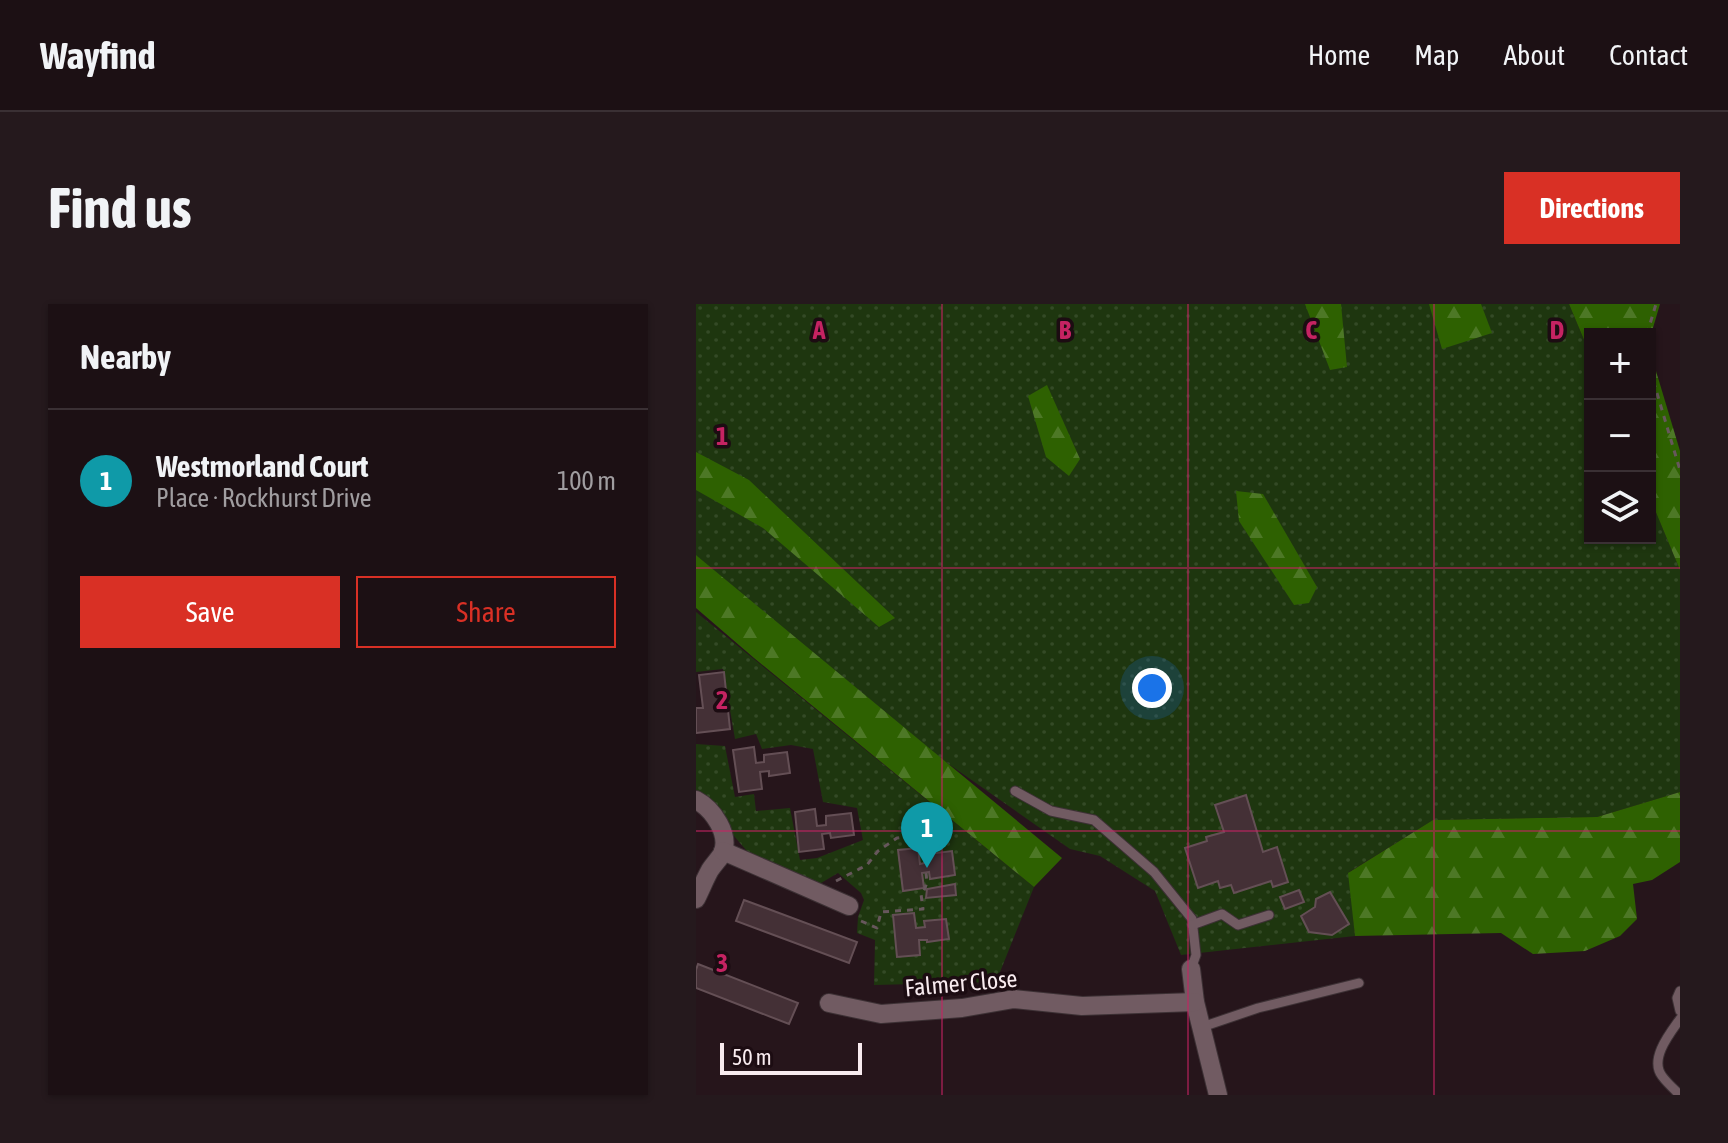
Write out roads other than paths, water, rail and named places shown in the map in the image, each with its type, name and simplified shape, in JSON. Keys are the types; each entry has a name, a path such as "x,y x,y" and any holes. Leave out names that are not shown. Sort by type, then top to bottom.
{"street":[{"path":"696,800 717,818 724,836 723,851 696,899"},
{"path":"723,851 849,906"},
{"path":"1191,969 1195,1002 1218,1095"},
{"name":"Falmer Close","path":"829,1003 881,1014 962,1008 1014,999 1082,1006 1195,1002"}],"lane":[{"path":"1015,791 1051,811 1094,820 1154,872 1192,919 1196,955 1191,969"},
{"path":"1192,925 1222,914 1238,925 1269,915"},
{"path":"1202,1027 1258,1008 1359,983"},
{"path":"1680,991 1677,998 1680,1011"},
{"path":"1680,1019 1668,1037 1657,1064 1661,1076 1680,1095"}],"place":[{"name":"Westmorland Court","path":"927,868"}]}
